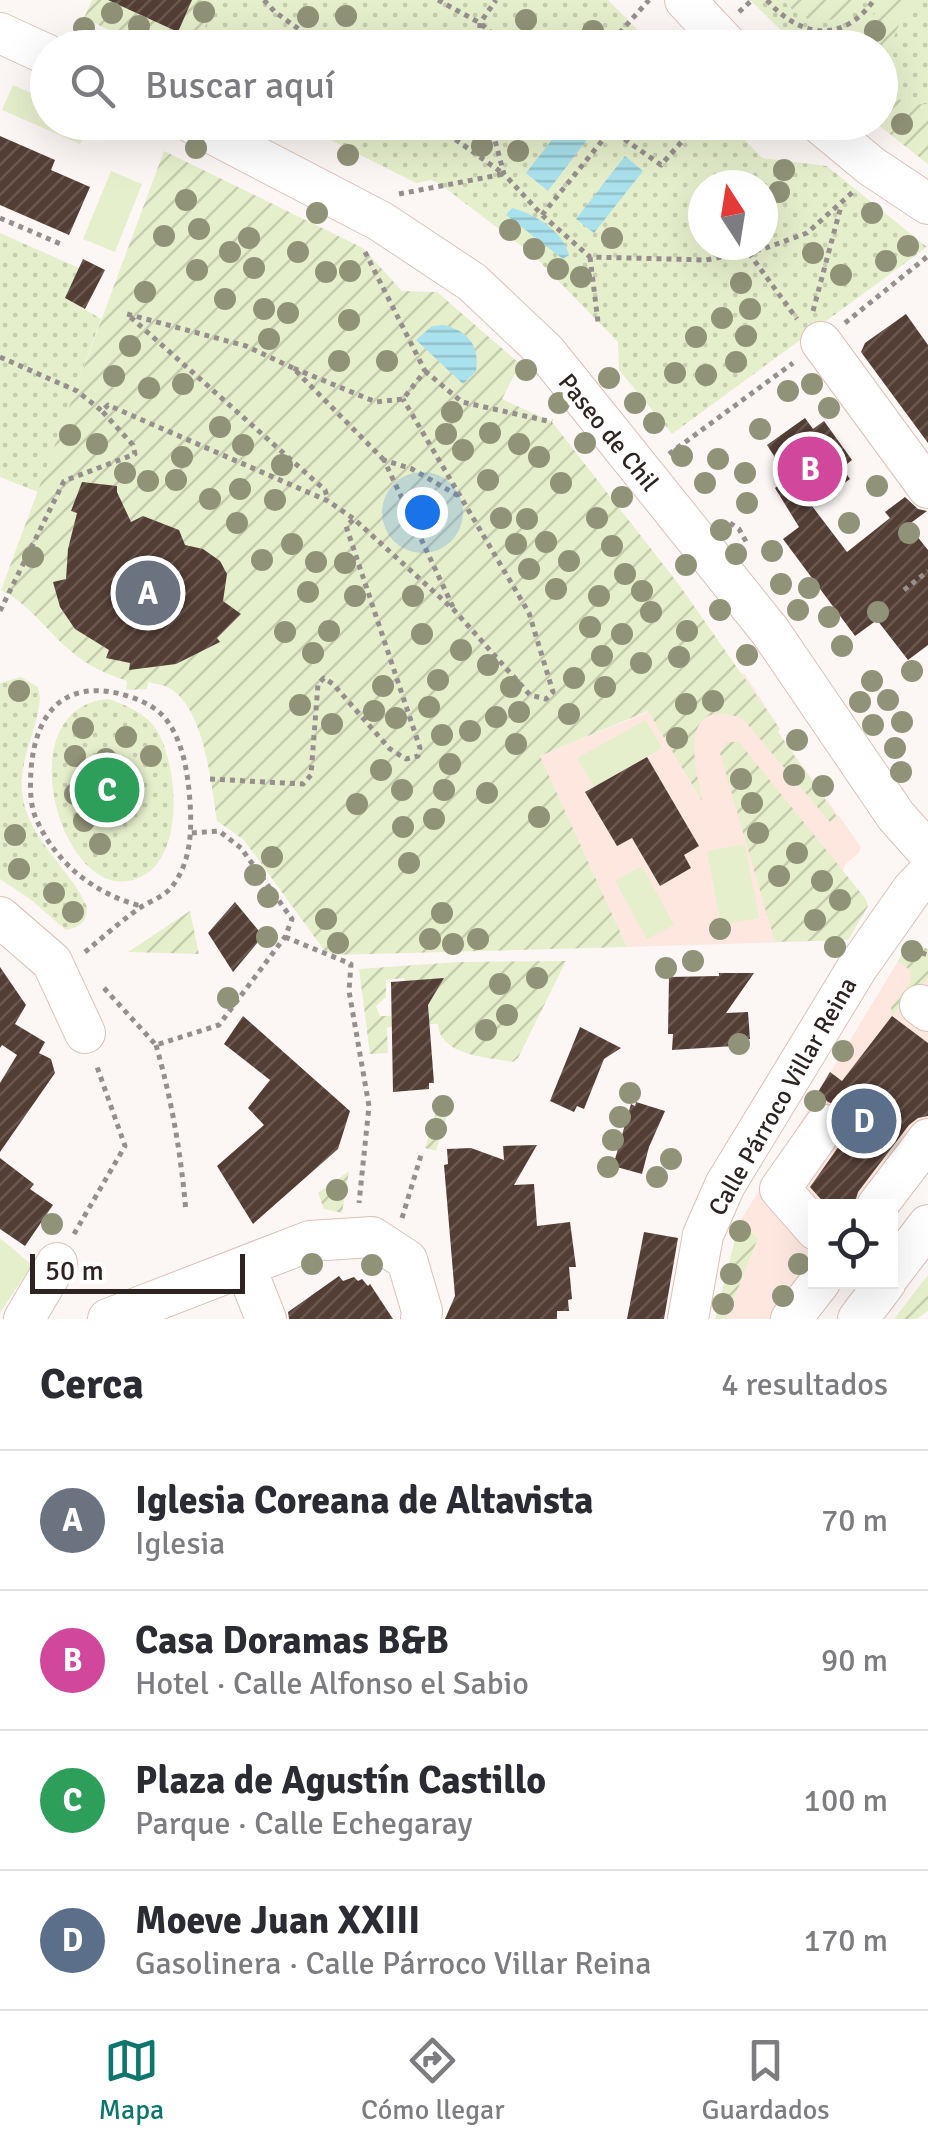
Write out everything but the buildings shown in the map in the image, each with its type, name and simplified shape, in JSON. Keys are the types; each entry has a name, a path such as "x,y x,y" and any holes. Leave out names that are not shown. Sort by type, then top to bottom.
{"street":[{"path":"685,0 713,30"},
{"path":"0,33 30,47"},
{"name":"Paseo de Chil","path":"225,140 380,221 472,282 546,352 770,631 896,816 928,852"},
{"path":"840,140 928,204"},
{"path":"810,328 928,488"},
{"name":"Calle Párroco Villar Reina","path":"688,1319 703,1235 725,1185 878,938 928,873"},
{"path":"0,917 52,962 85,1033"},
{"path":"878,938 911,924 928,927"},
{"path":"808,1221 780,1189 825,1126"},
{"path":"882,1199 928,1139"},
{"path":"898,1264 928,1225"},
{"path":"108,1319 310,1241 372,1238 408,1260 421,1319"},
{"path":"24,1319 57,1263"},
{"path":"245,1266 266,1319"},
{"path":"781,1318 812,1289"},
{"path":"858,1319 881,1289"}],"path":[{"path":"264,0 300,30"},
{"path":"438,0 488,30"},
{"path":"479,30 496,0"},
{"path":"622,30 650,0"},
{"path":"768,0 784,20 806,30"},
{"path":"814,30 844,25 867,10 874,0"},
{"path":"456,140 504,174 542,216 590,257 688,260"},
{"path":"495,140 504,174"},
{"path":"542,216 603,140"},
{"path":"623,140 660,165 683,140"},
{"path":"440,184 504,174"},
{"path":"778,242 807,233 861,184"},
{"path":"810,328 842,202"},
{"path":"0,218 63,246"},
{"path":"380,221 363,248 425,371 462,402 552,422"},
{"path":"642,473 810,328 928,256"},
{"path":"590,257 598,322"},
{"path":"755,260 810,328"},
{"path":"328,501 325,490 127,314 246,346 376,402 403,399 425,371"},
{"path":"0,357 77,390 133,445 134,454 64,481 0,611"},
{"path":"293,368 384,460 454,610"},
{"path":"102,411 108,405 328,501 354,519 454,610 530,695 546,698 553,692 529,613 403,399"},
{"path":"384,460 412,469 464,499"},
{"path":"210,779 303,784 311,775 318,684 324,678 390,749 406,759 418,756 420,748 346,526 354,519"},
{"path":"904,590 928,571"},
{"path":"52,962 78,958 141,906 170,889 187,860 191,833 182,750 167,720 148,703 114,691 73,693 54,705 32,752 34,814 70,869 116,900 141,906"},
{"path":"156,1046 219,1024 285,937 292,919 241,848 219,831 191,833"},
{"path":"285,937 351,964 349,991 369,1106 355,1238"},
{"path":"104,987 156,1046 176,1120 186,1212"},
{"path":"57,1263 125,1146 85,1033"},
{"path":"398,1231 422,1152"}],"shaded area":[{"path":"744,673 780,729 778,732 861,847 842,872 868,906 848,940 627,947 540,756"},
{"path":"909,943 928,949 928,1149 890,1199 808,1199 808,1289 813,1289 801,1319 726,1319 758,1238 739,1223"}],"green space":[{"path":"92,0 108,0 176,30 109,30 84,18"},
{"path":"192,0 216,0 203,30 178,30"},
{"path":"216,0 608,0 638,30 204,30"},
{"path":"750,0 928,0 928,164 898,140 898,30 781,30"},
{"path":"783,0 862,0 842,15 822,21 802,16"},
{"path":"885,0 911,0 897,30 851,30 876,12"},
{"path":"13,85 30,92 30,122 2,110"},
{"path":"898,97 907,103 928,104 928,164 898,140"},
{"path":"331,140 745,140 762,158 827,166 927,247 672,434 619,370 618,342 533,255 431,180 416,183"},
{"path":"164,151 363,248 402,291 437,292 520,364 502,399 552,422 680,586 837,817 830,822 743,719 722,714 708,716 699,725 695,738 702,801 648,711 540,756 627,947 334,955 324,950 244,840 217,821 199,731 182,699 169,688 148,682 147,689 126,690 127,681 78,657 21,603 1,590"},
{"path":"111,171 142,184 115,252 83,239"},
{"path":"0,233 79,268 66,298 101,319 38,492 0,477"},
{"path":"21,677 38,687 40,698 23,767 25,808 31,824 87,907 82,923 66,930 0,879 0,683"},
{"path":"109,699 139,713 154,726 168,760 174,803 167,845 159,862 146,874 117,881 91,869 70,842 57,808 52,771 58,736 76,711"},
{"path":"646,720 662,748 594,787 577,758"},
{"path":"727,742 739,742 865,898 868,906 848,940 775,942 720,753"},
{"path":"745,844 759,918 721,925 707,851"},
{"path":"642,866 674,925 647,939 615,881"},
{"path":"190,911 199,954 128,952"},
{"path":"909,943 928,949 928,979 892,1016 891,1007 911,982 910,970 898,961"},
{"path":"566,961 513,1062 467,1053 447,1043 438,1024 429,1024 428,998 436,984 430,979 405,988 404,978 386,980 386,997 376,1006 380,1016 392,1016 393,1026 387,1028 388,1053 370,1054 359,969 458,962"},
{"path":"439,1103 450,1106 436,1151 425,1148"},
{"path":"349,1171 342,1213 324,1209 318,1193"},
{"path":"739,1223 758,1238 726,1319 715,1319"},
{"path":"0,1238 32,1265 0,1313"},
{"path":"928,1275 928,1311 917,1319 894,1319"}],"water":[{"path":"552,140 587,140 548,191 526,173"},
{"path":"625,156 643,171 594,233 576,219"},
{"path":"512,208 547,225 561,238 569,255 563,259 506,215"},
{"path":"444,325 460,331 474,347 476,371 463,384 416,340 432,326"}],"place":[{"name":"Casa Doramas B&B","path":"810,469"},
{"name":"Iglesia Coreana de Altavista","path":"148,593"},
{"name":"Plaza de Agustín Castillo","path":"107,790"},
{"name":"Moeve Juan XXIII","path":"864,1121"}]}
